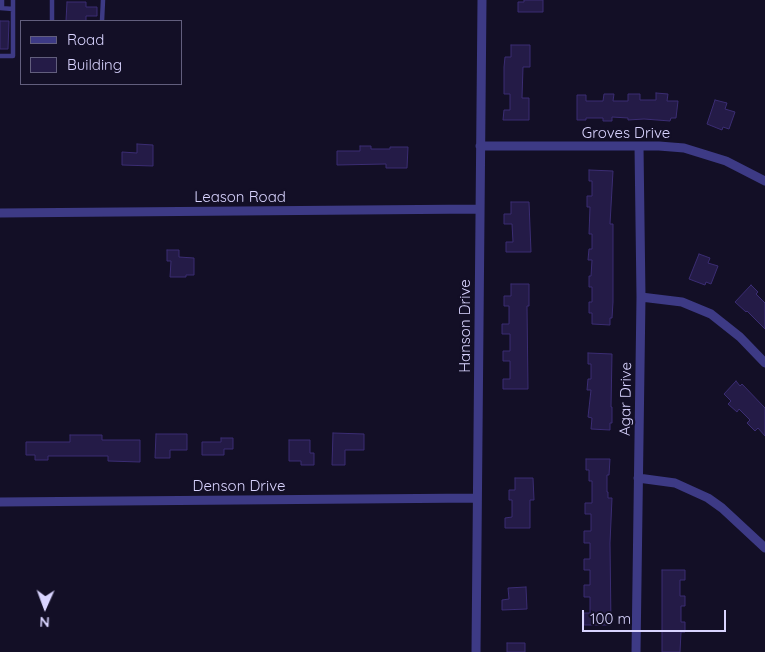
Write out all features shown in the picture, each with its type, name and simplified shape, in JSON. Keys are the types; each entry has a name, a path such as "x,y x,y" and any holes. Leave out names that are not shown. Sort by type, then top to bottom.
{"street":[{"name":"Hanson Drive","path":"476,652 482,0"},
{"name":"Groves Drive","path":"480,146 670,146 697,151 733,164 765,181"},
{"name":"Agar Drive","path":"636,652 640,297 639,146"},
{"name":"Leason Road","path":"0,213 479,209"},
{"path":"640,297 682,302 711,314 740,337 765,363"},
{"path":"638,478 675,483 708,498 722,508 765,548"},
{"name":"Denson Drive","path":"0,502 477,498"}],"lane":[{"path":"2,0 1,8 13,9"},
{"path":"0,56 13,56 13,0"},
{"path":"52,0 52,20"},
{"path":"102,20 103,0"}],"building":[{"path":"524,0 543,0 543,12 518,12 518,2 524,2"},
{"path":"67,2 86,2 86,7 97,7 97,16 86,16 86,20 66,20"},
{"path":"0,21 9,21 8,49 0,49"},
{"path":"511,45 530,45 530,67 523,67 522,98 529,98 529,120 503,120 504,110 510,110 510,94 504,94 504,67 505,57 511,57"},
{"path":"656,93 668,94 667,101 678,101 676,118 671,118 670,121 628,120 628,118 612,117 612,121 603,121 603,118 577,120 577,95 586,95 586,101 603,101 604,94 614,94 613,101 628,101 628,94 640,94 640,100 656,100"},
{"path":"715,100 727,103 725,109 735,112 729,129 723,127 722,130 707,124"},
{"path":"137,144 153,145 153,166 122,165 122,152 137,153"},
{"path":"360,146 371,146 371,149 408,147 407,168 386,168 386,164 337,165 337,151 360,151"},
{"path":"589,170 613,171 610,224 613,224 613,302 610,325 592,324 592,313 589,313 589,302 592,302 592,287 589,287 589,276 591,276 592,260 588,260 589,249 592,249 592,234 589,234 590,207 587,207 587,196 592,196 592,181 589,181"},
{"path":"511,202 529,202 531,252 506,252 506,242 513,242 512,224 504,224 504,214 511,214"},
{"path":"167,250 179,250 179,257 194,258 194,275 170,277 171,261 167,261"},
{"path":"699,254 710,258 708,263 718,266 711,284 706,282 705,285 689,279"},
{"path":"511,284 529,284 529,306 527,306 528,389 503,389 503,379 510,379 510,361 503,361 503,351 510,351 510,334 502,334 502,324 509,324 509,306 504,306 504,296 511,296"},
{"path":"751,285 758,292 756,294 765,303 765,329 735,302"},
{"path":"588,353 612,354 612,423 610,423 610,430 591,429 592,418 588,417 591,390 587,390 588,379 591,379 591,364 588,364"},
{"path":"736,381 740,386 742,384 765,408 765,436 758,428 755,431 747,423 750,420 739,409 737,412 728,404 731,401 724,394"},
{"path":"333,433 364,434 364,450 345,450 345,465 332,465"},
{"path":"156,434 187,434 187,450 170,450 170,458 155,458"},
{"path":"70,435 102,435 102,440 140,440 140,462 108,461 108,456 48,456 48,460 35,460 35,455 26,455 26,442 70,442"},
{"path":"221,438 233,438 233,449 224,449 224,455 202,455 202,442 221,442"},
{"path":"289,440 310,440 310,453 314,453 314,465 301,465 301,461 289,461"},
{"path":"586,459 610,459 609,475 607,475 607,492 608,498 612,498 610,543 611,625 584,625 584,613 590,613 590,597 584,597 584,585 590,585 590,570 584,570 584,559 590,559 590,543 584,543 584,531 591,531 591,514 585,514 585,503 592,503 592,481 589,481 589,470 586,470"},
{"path":"515,478 533,478 534,500 530,500 530,528 505,528 505,518 512,517 512,500 509,500 509,490 515,490"},
{"path":"662,570 685,570 685,580 680,580 680,596 685,596 685,606 681,606 681,622 685,622 685,632 681,632 680,652 662,652"},
{"path":"526,587 527,609 502,610 502,600 509,599 508,588"},
{"path":"507,643 525,643 525,652 507,652"}]}
